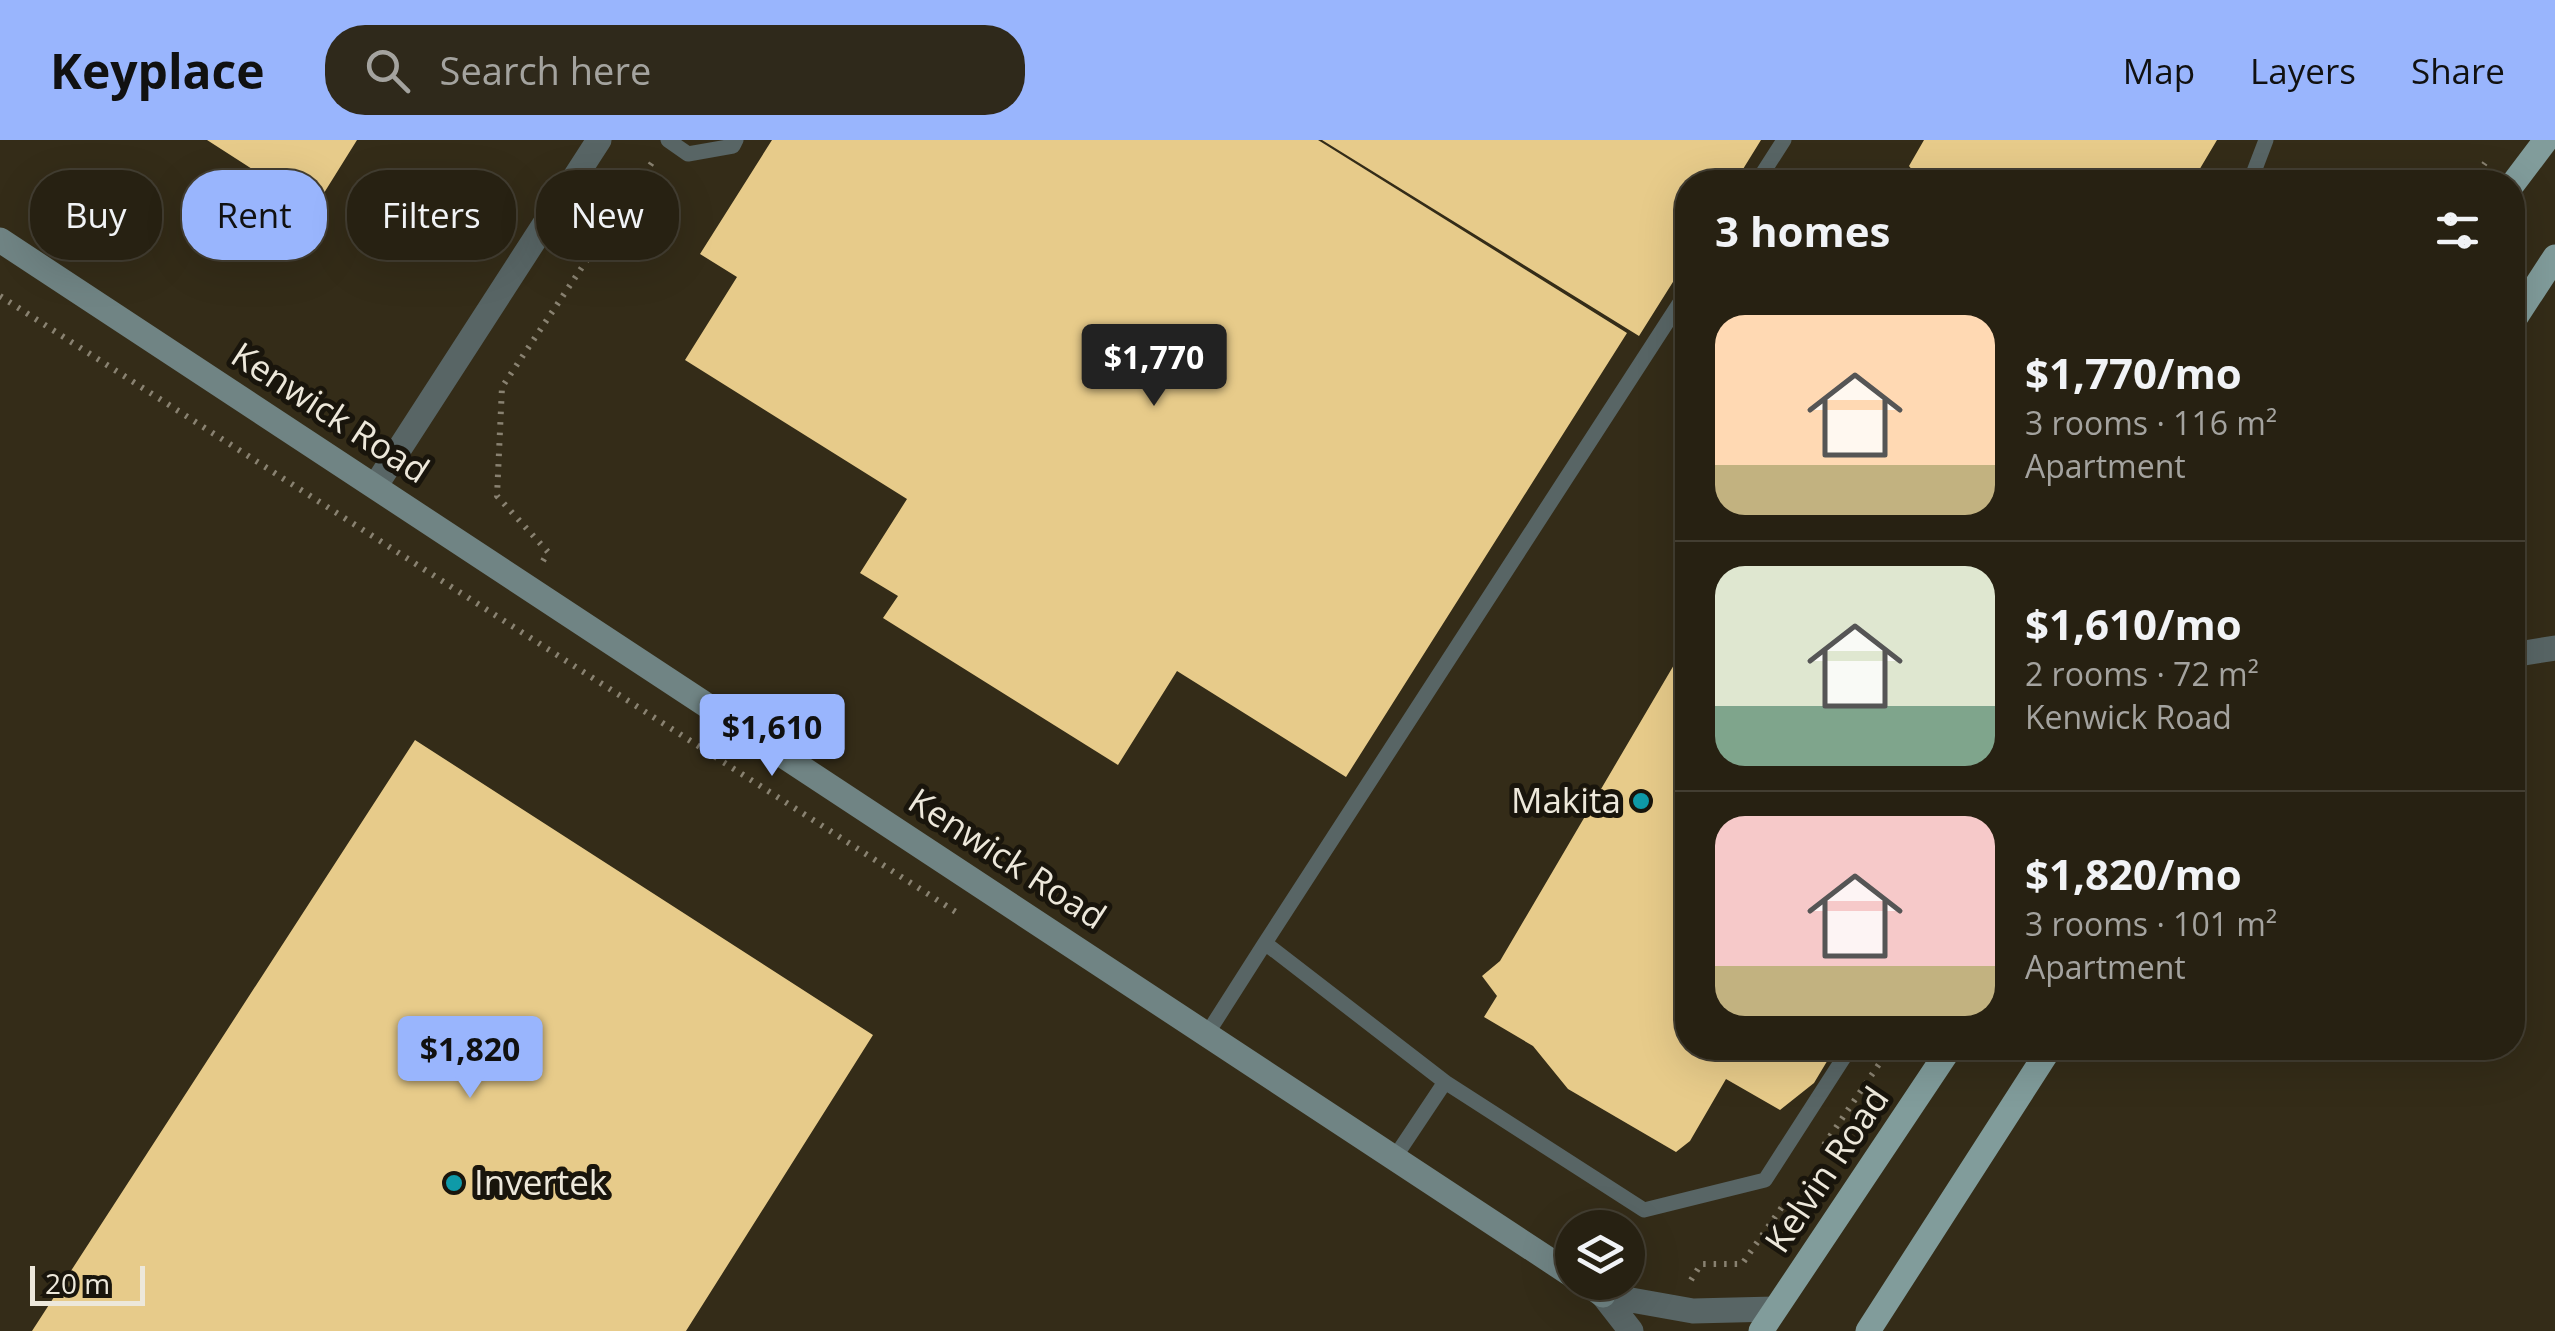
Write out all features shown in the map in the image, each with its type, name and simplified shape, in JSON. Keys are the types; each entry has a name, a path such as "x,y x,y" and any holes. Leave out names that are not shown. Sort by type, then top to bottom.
{"main road":[{"path":"2523,170 2546,140"},
{"name":"Kenwick Road","path":"0,240 1555,1263"},
{"path":"2525,303 2555,256"},
{"name":"Kelvin Road","path":"1761,1331 1942,1060"},
{"path":"1868,1331 2042,1060"}],"street":[{"path":"376,484 600,140"},
{"path":"2525,654 2555,648"},
{"path":"1604,1300 1631,1331"},
{"path":"1643,1300 1692,1312 1775,1309"}],"lane":[{"path":"668,140 688,154 732,146 736,140"},
{"path":"1765,170 1784,140"},
{"path":"2255,170 2266,140"},
{"path":"1207,1034 1675,310"},
{"path":"1265,943 1445,1082 1644,1210 1765,1180 1842,1060"},
{"path":"1395,1158 1445,1082"}],"path":[{"path":"507,623 548,552 498,496 502,387 656,156"},
{"path":"0,296 970,921"}],"building":[{"path":"207,140 357,140 327,188 327,170 254,170"},
{"path":"772,140 1318,140 1627,333 1346,777 1177,671 1118,765 883,618 898,596 860,573 907,499 685,360 737,277 700,254"},
{"path":"1322,140 1761,140 1742,170 1675,170 1675,279 1639,336"},
{"path":"1924,140 2217,140 2199,170 1912,170 1909,166"},
{"name":"Makita","path":"1675,663 1675,1060 1828,1060 1814,1083 1780,1110 1726,1079 1690,1141 1676,1152 1568,1089 1533,1046 1484,1017 1497,996 1482,976 1500,961"},
{"name":"Invertek","path":"415,740 873,1035 686,1331 32,1331"}],"place":[{"name":"Makita","path":"1641,801"},
{"name":"Invertek","path":"454,1183"}]}
